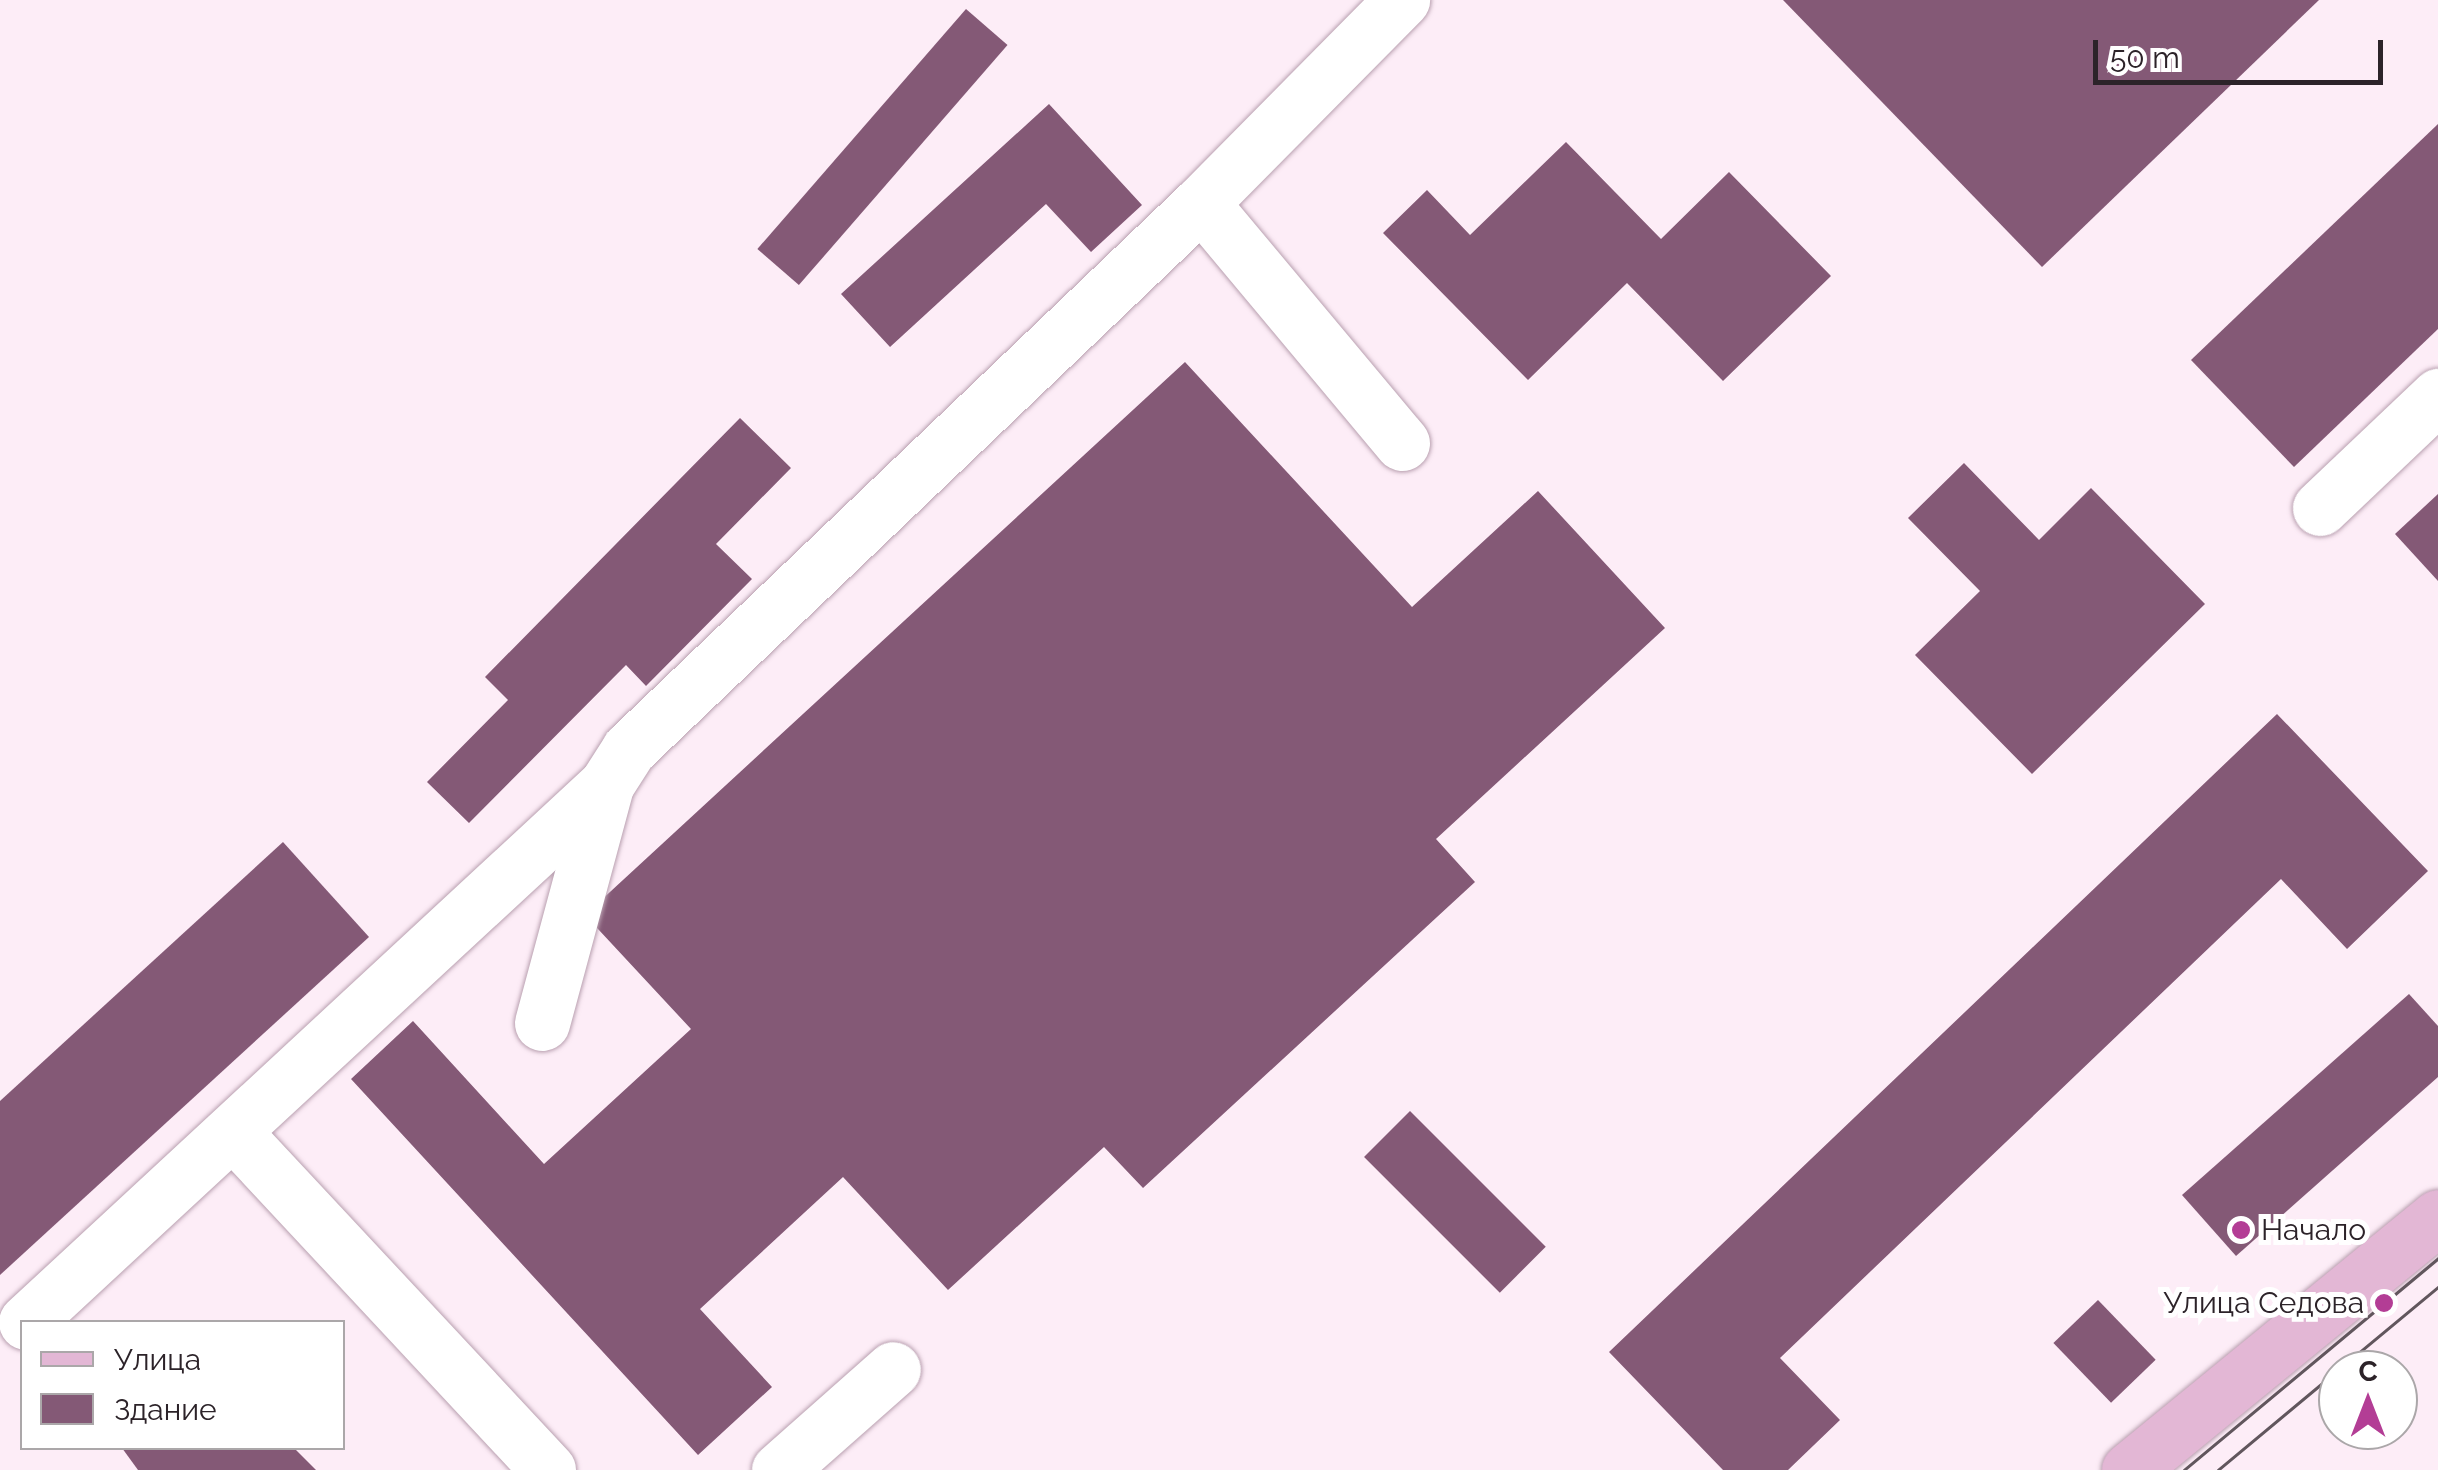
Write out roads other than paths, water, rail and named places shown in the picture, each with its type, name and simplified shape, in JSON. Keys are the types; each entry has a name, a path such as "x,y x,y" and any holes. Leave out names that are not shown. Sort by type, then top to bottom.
{"main road":[{"path":"2129,1470 2438,1217"}],"lane":[{"path":"28,1320 235,1134 606,785 654,725 1201,203 1402,0"},
{"path":"1201,203 1402,443"},
{"path":"2320,508 2438,396"},
{"path":"542,1023 606,785"},
{"path":"235,1134 548,1470"},
{"path":"0,1346 20,1328"},
{"path":"779,1470 893,1370"}],"tram line":[{"path":"2184,1470 2438,1258"},
{"path":"2362,1350 2438,1287"},
{"path":"2218,1470 2318,1387"}],"place":[{"name":"Начало","path":"2241,1230"},
{"name":"Улица Седова","path":"2384,1303"}]}
